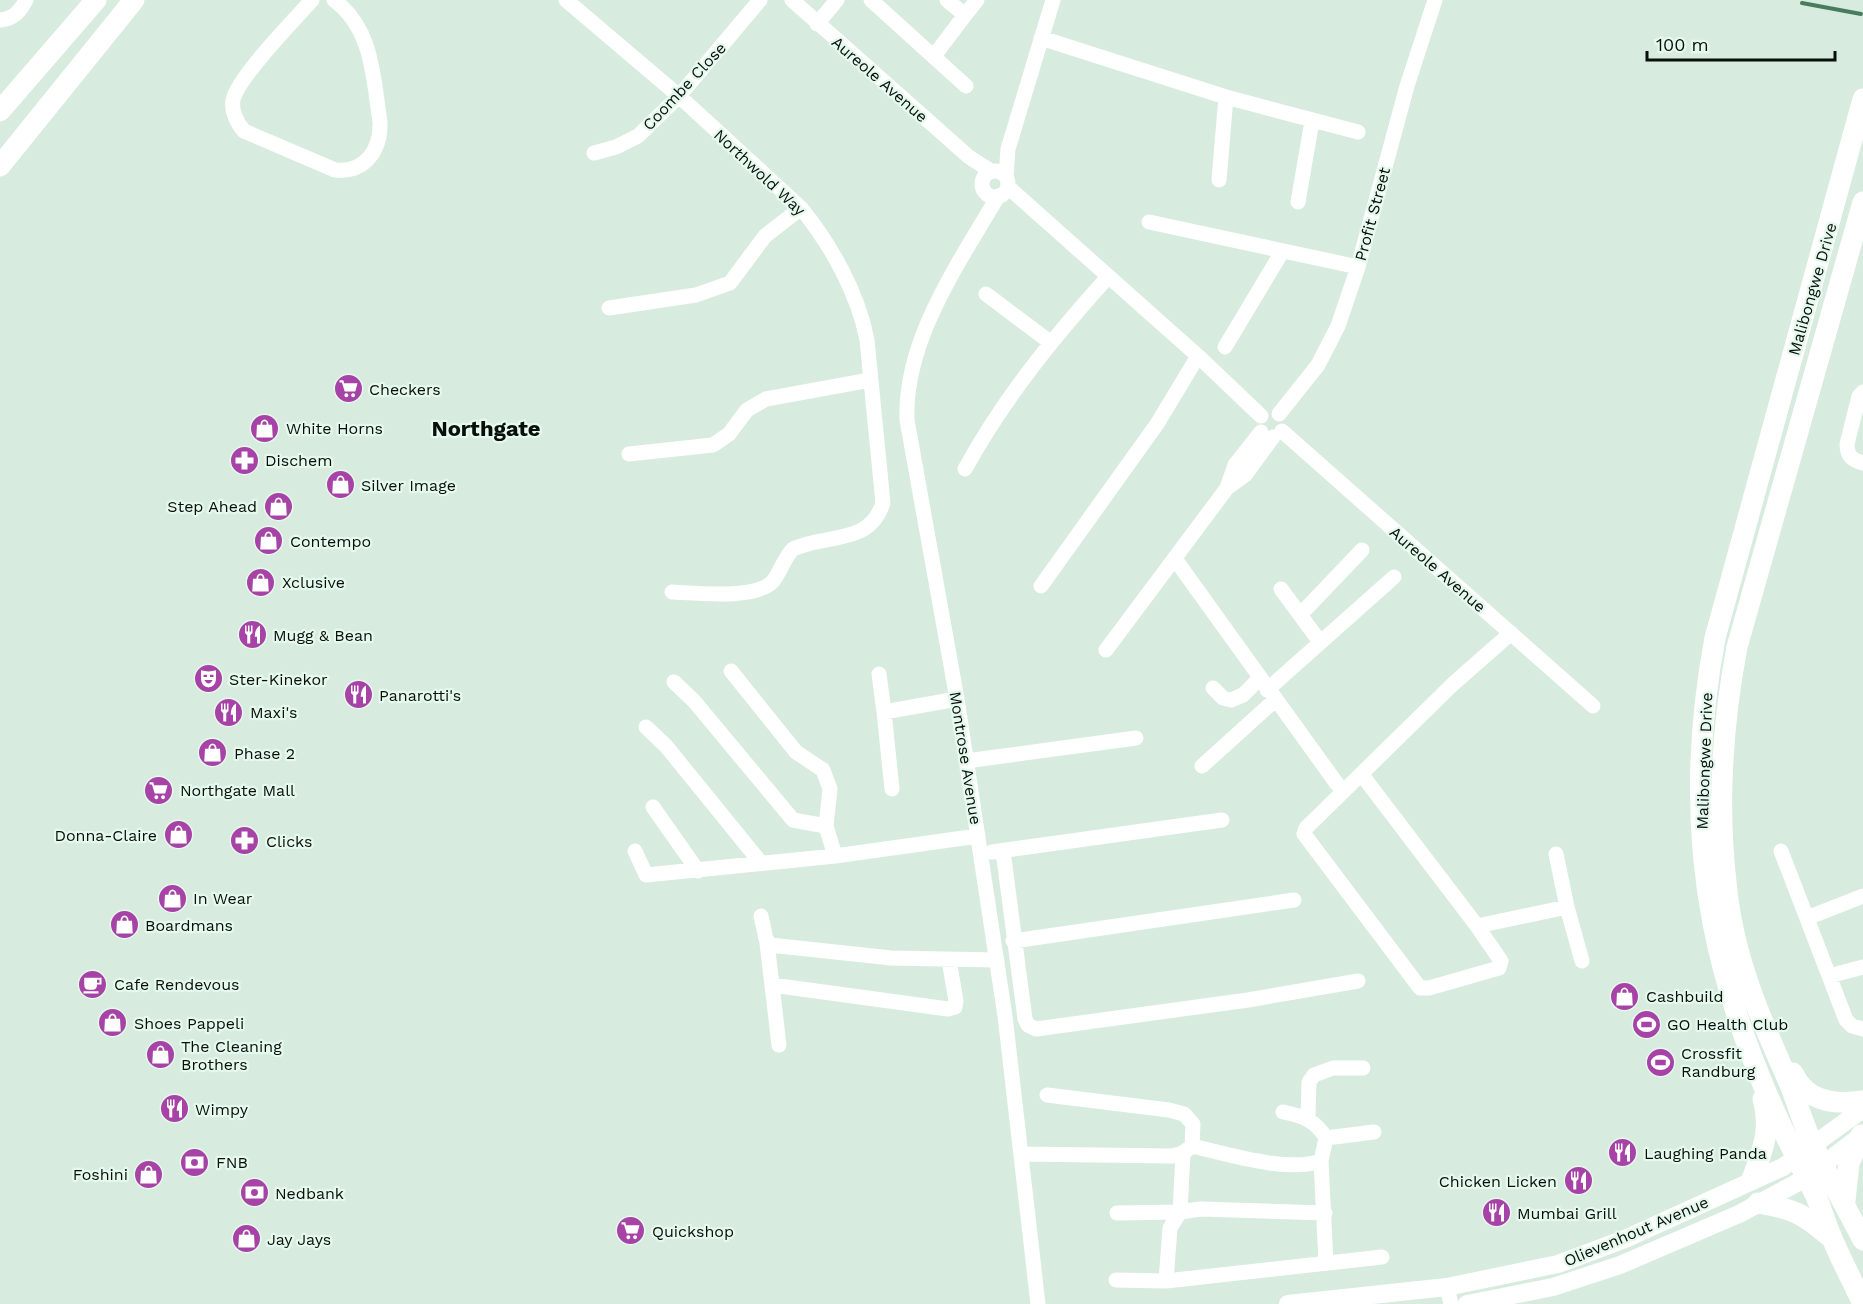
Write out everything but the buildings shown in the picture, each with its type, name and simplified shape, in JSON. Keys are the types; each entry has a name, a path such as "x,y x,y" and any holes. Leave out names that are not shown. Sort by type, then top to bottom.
{"main road":[{"path":"0,111 96,0"},
{"path":"0,166 134,0"},
{"name":"Malibongwe Drive","path":"1863,99 1729,588 1707,682 1702,730 1701,785 1701,848 1706,894 1731,1002 1752,1058 1805,1151 1824,1164 1863,1240"},
{"name":"Malibongwe Drive","path":"1863,202 1737,647 1730,688 1722,781 1727,892 1738,946 1756,1008 1805,1151 1806,1178 1863,1304"},
{"path":"1756,1008 1801,1088 1815,1097 1834,1103 1863,1101"},
{"path":"1752,1058 1768,1123 1766,1140 1752,1179"},
{"path":"1844,1203 1849,1162 1862,1135"},
{"path":"1758,1203 1791,1209 1806,1216 1832,1239"}],"street":[{"path":"0,20 15,15 26,0"},
{"path":"312,0 250,70 233,99 234,112 238,124 244,131 335,170 347,171 358,169 376,149 381,134 365,36 343,7 334,0"},
{"name":"Northwold Way","path":"566,0 679,96 801,208 814,224 838,265 862,318 883,503 879,516 861,531 793,549 768,585 754,590 726,594 672,592"},
{"name":"Coombe Close","path":"594,153 629,142 679,96 760,0"},
{"name":"Aureole Avenue","path":"792,0 996,183 1028,208 1198,356 1261,416"},
{"path":"817,24 837,0"},
{"path":"871,0 966,86"},
{"path":"947,0 965,15"},
{"path":"934,56 977,0"},
{"name":"Montrose Avenue","path":"1038,1304 997,960 957,699 906,405 909,376 919,344 978,228 996,183 1053,0"},
{"name":"Profit Street","path":"1279,414 1318,365 1338,326 1358,267 1407,86 1435,0"},
{"path":"1041,38 1226,97 1358,132"},
{"path":"1220,180 1226,97"},
{"path":"1298,202 1312,121"},
{"path":"609,308 696,295 730,283 765,236 801,208"},
{"path":"1149,222 1358,267"},
{"path":"1225,347 1282,252"},
{"path":"965,469 987,429 1050,342 1107,278"},
{"path":"986,294 1050,342"},
{"path":"1041,586 1157,424 1198,356"},
{"path":"629,454 713,446 729,434 747,410 766,399 870,380"},
{"path":"1863,392 1859,396 1847,444 1847,452 1853,460 1863,464"},
{"path":"1106,650 1227,488 1245,475 1272,433 1284,421 1279,414 1268,411 1261,416 1258,424 1272,433"},
{"name":"Aureole Avenue","path":"1272,433 1510,633 1593,706"},
{"path":"1300,615 1362,550"},
{"path":"1175,560 1337,784"},
{"path":"1202,766 1267,689 1394,577"},
{"path":"1281,589 1320,642"},
{"path":"1362,775 1477,926 1501,961 1498,968 1429,988 1420,988 1304,834 1306,828 1454,684 1510,633"},
{"path":"731,671 796,752 823,770 830,789 826,826 835,856"},
{"path":"879,674 892,789"},
{"path":"674,682 694,702 793,820 826,826"},
{"path":"1213,688 1223,698 1231,700 1267,689"},
{"path":"884,712 957,699"},
{"path":"646,727 666,746 761,863"},
{"path":"966,761 1136,738"},
{"path":"652,807 698,871"},
{"path":"981,854 1222,820"},
{"path":"635,851 646,875 835,856 978,836"},
{"path":"1003,850 1013,941 1025,1019 1028,1025 1036,1029 1248,1000 1358,981"},
{"path":"1781,851 1846,1020 1852,1026 1863,1029"},
{"path":"1556,854 1567,907 1582,961"},
{"path":"1807,918 1863,896"},
{"path":"1013,941 1294,900"},
{"path":"1477,926 1567,907"},
{"path":"761,916 767,943 779,1045"},
{"path":"767,943 868,956 997,960"},
{"path":"772,985 948,1009 955,1007 957,1001 949,960"},
{"path":"1829,976 1863,967"},
{"path":"1308,1117 1310,1082 1314,1075 1333,1068 1363,1068"},
{"path":"1047,1095 1169,1110 1184,1114 1193,1124 1187,1150 1180,1212 1170,1228 1166,1281"},
{"name":"Olievenhout Avenue","path":"1288,1304 1449,1296 1558,1264 1625,1239 1752,1179 1783,1167 1863,1109"},
{"path":"1283,1112 1308,1117 1319,1127 1326,1138 1321,1161 1326,1263"},
{"path":"1326,1138 1374,1132"},
{"name":"Olievenhout Avenue","path":"1467,1304 1553,1287 1620,1265 1758,1203 1806,1178 1862,1135"},
{"path":"1021,1155 1172,1156 1187,1150 1282,1163 1309,1165 1321,1161"},
{"path":"1116,1213 1180,1212 1200,1209 1325,1213"},
{"path":"1116,1280 1166,1281 1382,1257"}],"waterway":[{"path":"1802,3 1861,14"}],"place":[{"name":"Checkers","path":"348,389"},
{"name":"White Horns","path":"265,428"},
{"name":"Dischem","path":"244,460"},
{"name":"Silver Image","path":"340,485"},
{"name":"Step Ahead","path":"278,506"},
{"name":"Contempo","path":"269,541"},
{"name":"Xclusive","path":"261,582"},
{"name":"Mugg & Bean","path":"252,635"},
{"name":"Ster-Kinekor","path":"208,679"},
{"name":"Panarotti's","path":"358,695"},
{"name":"Maxi's","path":"229,712"},
{"name":"Phase 2","path":"213,753"},
{"name":"Northgate Mall","path":"159,790"},
{"name":"Donna-Claire","path":"178,835"},
{"name":"Clicks","path":"245,841"},
{"name":"In Wear","path":"172,898"},
{"name":"Boardmans","path":"124,925"},
{"name":"Cafe Rendevous","path":"93,984"},
{"name":"Cashbuild","path":"1625,996"},
{"name":"Shoes Pappeli","path":"113,1023"},
{"name":"GO Health Club","path":"1646,1024"},
{"name":"The Cleaning Brothers","path":"160,1055"},
{"name":"Crossfit Randburg","path":"1660,1062"},
{"name":"Wimpy","path":"174,1109"},
{"name":"Laughing Panda","path":"1623,1153"},
{"name":"FNB","path":"195,1162"},
{"name":"Foshini","path":"149,1174"},
{"name":"Chicken Licken","path":"1578,1181"},
{"name":"Nedbank","path":"254,1193"},
{"name":"Mumbai Grill","path":"1496,1213"},
{"name":"Quickshop","path":"631,1231"},
{"name":"Jay Jays","path":"246,1239"}],"district":[{"name":"Northgate","path":"486,428"}]}
